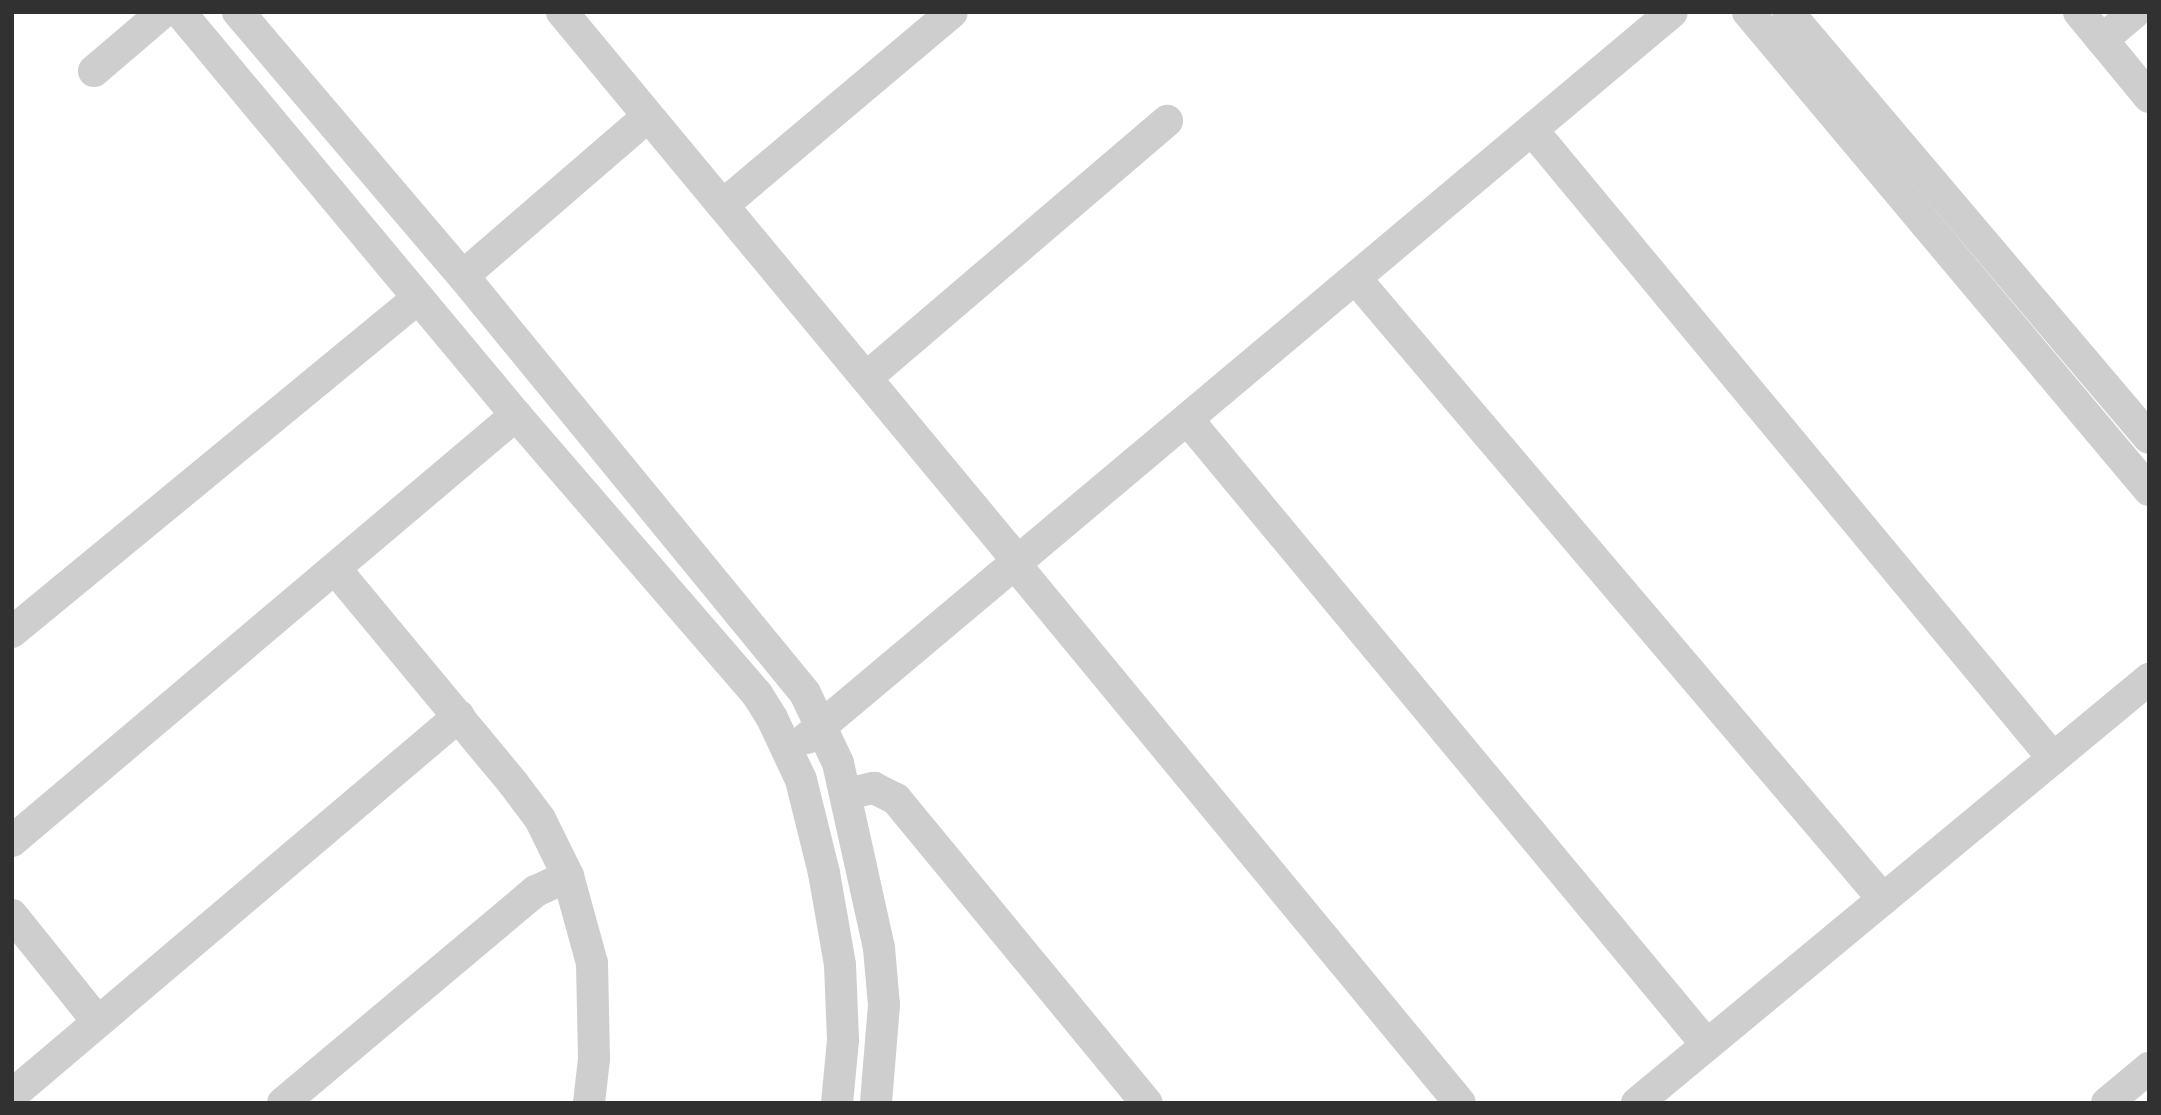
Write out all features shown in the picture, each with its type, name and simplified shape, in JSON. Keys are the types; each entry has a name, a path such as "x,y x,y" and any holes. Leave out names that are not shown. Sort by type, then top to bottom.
{"street":[{"path":"94,71 163,12"},
{"path":"180,12 516,415 757,694 790,751 817,835 840,965 843,1040 837,1103"},
{"path":"238,12 463,276 789,670 823,725 847,794 879,948 884,1005 876,1103"},
{"path":"723,205 953,12"},
{"path":"790,751 1672,12"},
{"path":"1748,12 2149,490"},
{"path":"1788,12 2149,438"},
{"path":"2079,12 2149,97"},
{"path":"2102,40 2135,12"},
{"path":"576,17 646,118 723,205 866,378 1460,1103"},
{"path":"463,276 646,118"},
{"path":"866,378 1167,121"},
{"path":"1532,131 2053,758"},
{"path":"1356,279 1883,899"},
{"path":"12,632 418,298"},
{"path":"12,841 337,571 516,415"},
{"path":"1188,420 1707,1045"},
{"path":"337,571 459,716 540,819 568,876 592,963 594,1059 589,1103"},
{"path":"1637,1103 2149,679"},
{"path":"12,1095 459,716"},
{"path":"847,794 874,788 896,799 1147,1103"},
{"path":"283,1103 536,891 568,876"},
{"path":"12,915 99,1022"},
{"path":"2107,1103 2149,1068"}]}
